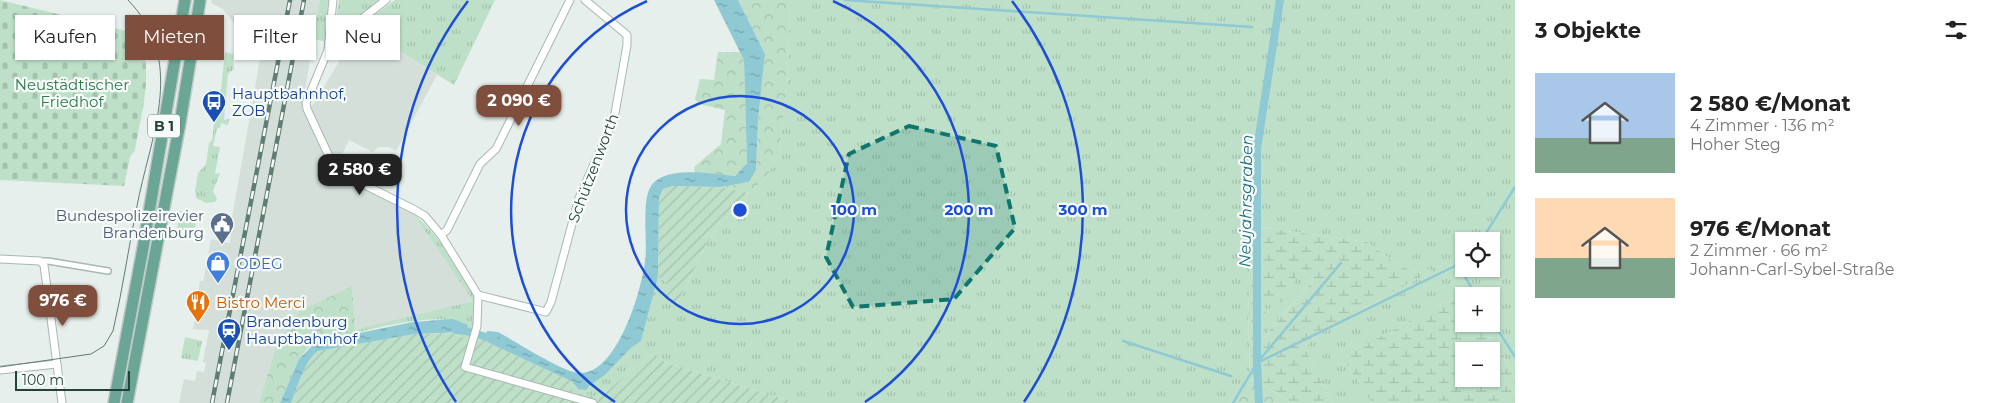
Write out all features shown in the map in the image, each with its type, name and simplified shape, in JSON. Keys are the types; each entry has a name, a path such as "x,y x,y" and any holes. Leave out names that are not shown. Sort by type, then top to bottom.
{"main road":[{"path":"185,2 199,5"},
{"name":"B 1","path":"114,403 144,248 185,2"},
{"name":"B 1","path":"127,403 180,123 199,5"}],"street":[{"path":"332,15 333,0"},
{"path":"367,15 386,0"},
{"path":"441,235 447,230 480,164 496,149 570,0"},
{"name":"Schützenworth","path":"478,295 546,312 551,302 579,198 614,118 627,45 627,35 585,0"},
{"path":"326,54 311,88 306,102 306,109 334,167 337,171 425,216 441,235 478,295 477,326 465,368 593,403"},
{"path":"0,259 48,261 108,271"},
{"path":"40,261 44,265 62,403"},
{"path":"0,370 57,364"}],"highlighted area":[{"path":"909,126 996,146 1015,228 954,299 853,307 826,257 849,154"}],"shaded area":[{"path":"212,0 320,0 316,24 316,15 234,15 234,23 223,9 211,3"},
{"path":"400,52 437,75 396,151 389,147 378,147 373,152 349,140 337,165 311,108 340,60 400,60"},
{"path":"260,60 310,60 302,109 331,169 350,181 412,212 473,301 356,329 352,286 277,344 259,403 179,403 184,379 195,381 197,371 204,372 206,363 203,362 209,330 193,329 200,297 197,296 200,281 203,281 205,273 211,239 230,243 232,218"}],"green space":[{"name":"Neustädtischer Friedhof","path":"0,0 61,15 15,15 15,60 115,60 115,28 125,31 125,60 145,60 146,77 135,150 130,157 124,186 0,180"},
{"path":"320,0 330,0 328,15 326,15 324,41 316,40 316,22"},
{"path":"339,0 381,0 361,15 337,15"},
{"path":"395,0 495,0 454,85 400,52 400,15 374,15"},
{"path":"738,0 790,0 788,77 779,154 766,178 749,193 721,187 749,182 756,170 758,120 765,54"},
{"path":"790,0 1515,0 1515,375 1500,353 1500,342 1492,342 1485,332 1500,332 1500,287 1455,287 1455,297 1343,357 1372,403 1333,403 1305,349 1316,335 1445,263 1419,273 1398,265 1367,242 1252,226 1248,315 1250,378 1230,403 797,403 666,363 654,353 599,397 571,392 573,382 578,389 589,386 605,375 631,348 641,341 658,277 670,284 677,305 701,255 719,224 740,206 749,193 766,178 779,153 788,77"},
{"path":"225,52 233,54 234,69 228,74 224,120 229,119 228,125 221,123 220,128 217,128 213,146 220,147 215,174 220,173 213,191 217,199 215,202 206,203 196,198 195,191 198,173 206,164 209,143 212,140"},
{"path":"718,52 740,52 744,60 747,163 735,176 695,173 694,167 721,144 725,110 699,104 695,99 700,79 714,80"},
{"path":"672,186 721,187 749,193 740,206 719,224 701,255 677,305 665,300 670,284 658,277 659,198 663,189"},
{"path":"180,211 198,215 194,232 177,229"},
{"path":"412,212 430,230 460,269 468,283 476,305 471,340 451,333 465,332 468,325 456,321 442,320 413,321 356,333 356,329 473,301"},
{"path":"1251,226 1367,242 1398,265 1419,273 1451,260 1316,335 1305,349 1333,403 1293,403 1250,378 1248,315","holes":["1299,267 1314,280 1265,335 1265,305 1287,301"]},
{"path":"1299,267 1314,280 1264,336 1264,305"},
{"path":"352,286 356,333 316,342 299,359 280,403 259,403 277,344 300,311"},
{"path":"1455,297 1455,332 1485,332 1492,342 1455,342 1455,387 1500,387 1500,353 1515,375 1515,403 1372,403 1342,357"},
{"path":"451,333 471,340 484,339 573,382 572,392 599,397 654,353 666,363 797,403 291,403 305,367 318,351 415,334"},
{"path":"185,337 202,341 198,361 181,358"},
{"path":"1250,378 1293,403 1230,403"}],"water":[{"path":"714,0 738,0 765,54 758,120 756,170 749,182 721,187 672,186 663,189 659,198 658,277 641,341 586,390 578,389 573,382 484,339 487,331 498,332 539,356 573,372 580,373 593,370 605,360 616,346 625,329 638,292 646,254 645,212 651,186 658,179 678,173 690,172 735,176 747,163 744,60"},
{"path":"453,319 468,325 465,332 415,334 318,351 305,367 291,403 280,403 299,359 316,342 413,322"}],"waterway":[{"path":"845,0 1252,27"},
{"name":"Neujahrsgraben","path":"1259,403 1257,363 1257,149 1280,0"},
{"name":"Neujahrsgraben","path":"1269,29 1275,29"},
{"path":"1487,232 1515,187"},
{"path":"1233,403 1257,363 1341,263"},
{"path":"1257,363 1455,266"},
{"path":"1465,277 1471,287"},
{"path":"456,330 493,339"},
{"path":"1499,332 1515,357"},
{"path":"1123,341 1231,376"}],"tram line":[{"path":"0,367 91,354 104,346 113,331 160,97 160,72 156,47 146,23 128,0"}],"railway":[{"path":"212,403 290,0"},
{"path":"227,403 304,0"}],"place":[{"name":"Hauptbahnhof, ZOB","path":"214,123"},
{"name":"Bundespolizeirevier Brandenburg","path":"222,245"},
{"name":"ODEG","path":"218,284"},
{"name":"Bistro Merci","path":"198,323"},
{"name":"Brandenburg Hauptbahnhof","path":"229,351"}]}
